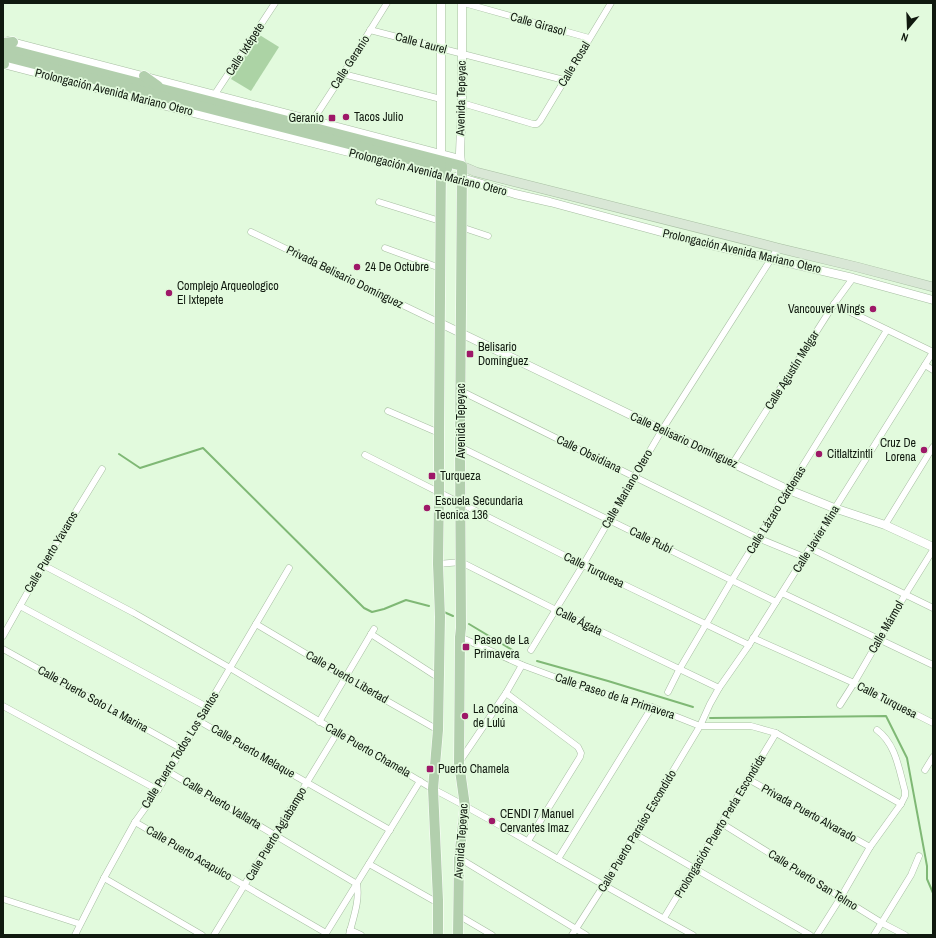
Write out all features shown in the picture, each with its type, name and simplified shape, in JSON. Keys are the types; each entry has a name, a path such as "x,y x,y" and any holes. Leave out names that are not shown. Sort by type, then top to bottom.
{"main road":[{"name":"Prolongación Avenida Mariano Otero","path":"3,48 162,93 933,287"},
{"name":"Prolongación Avenida Mariano Otero","path":"3,62 162,93"},
{"path":"144,76 162,93"},
{"path":"138,99 162,93"},
{"name":"Avenida Tepeyac","path":"438,935 433,789 438,730 440,617 438,564 440,164"},
{"name":"Avenida Tepeyac","path":"458,935 459,858 465,806 459,763 461,628 461,169"}],"street":[{"name":"Calle Ixtépete","path":"215,94 275,3"},
{"name":"Calle Geranio","path":"313,120 387,3"},
{"name":"Avenida Tepeyac","path":"440,164 441,3"},
{"name":"Avenida Tepeyac","path":"461,169 463,3"},
{"name":"Calle Girasol","path":"463,3 589,38"},
{"name":"Calle Rosal","path":"462,103 537,124 610,3"},
{"name":"Calle Laurel","path":"370,30 564,80"},
{"name":"Prolongación Avenida Mariano Otero","path":"6,41 313,120 440,164"},
{"name":"Prolongación Avenida Mariano Otero","path":"3,62 138,99 461,169 515,194 702,243 854,278 933,300"},
{"path":"343,74 441,99"},
{"path":"379,202 440,221"},
{"path":"461,227 488,236"},
{"name":"Privada Belisario Domínguez","path":"251,232 440,323"},
{"path":"385,248 440,268"},
{"name":"Calle Mariano Otero","path":"531,650 662,430 778,248"},
{"name":"Calle Agustín Melgar","path":"733,463 834,304 854,278"},
{"path":"834,304 933,352"},
{"name":"Calle Belisario Domínguez","path":"440,323 789,490 834,508 885,525 933,547"},
{"name":"Calle Lázaro Cárdenas","path":"668,692 732,580 887,330"},
{"name":"Calle Javier Mina","path":"700,726 719,688 749,645 933,352"},
{"path":"925,365 933,370"},
{"name":"Calle Obsidiana","path":"461,391 758,538 804,557"},
{"path":"388,411 439,433"},
{"name":"Calle Rubí","path":"460,447 776,602"},
{"path":"885,525 933,447"},
{"name":"Calle Turquesa","path":"365,455 583,565 749,645"},
{"name":"Calle Puerto Yavaros","path":"3,636 43,565 102,469"},
{"path":"810,548 933,608"},
{"name":"Calle Mármol","path":"840,705 905,594 933,550"},
{"path":"438,564 461,562"},
{"name":"Calle Ágata","path":"461,562 556,610 719,688"},
{"name":"Calle Puerto Chamela","path":"43,565 134,613 230,668 433,789 693,935"},
{"name":"Calle Puerto Todos Los Santos","path":"75,935 135,822 169,772 290,568"},
{"path":"782,593 933,665"},
{"name":"Calle Puerto Melaque","path":"20,606 207,707"},
{"name":"Calle Puerto Libertad","path":"256,624 438,730"},
{"path":"319,722 373,632 438,678"},
{"name":"Calle Paseo de la Primavera","path":"460,637 522,665 587,689 652,707 700,726 751,726 776,733 901,804"},
{"name":"Calle Turquesa","path":"753,638 854,683 933,723"},
{"name":"Calle Puerto Soto La Marina","path":"3,649 182,749"},
{"path":"459,763 506,693 522,665"},
{"path":"506,693 578,747 581,753 580,757 528,841"},
{"path":"3,706 158,790"},
{"path":"558,859 652,707"},
{"name":"Calle Puerto Melaque","path":"199,720 390,830"},
{"name":"Calle Puerto Paraíso Escondido","path":"574,932 636,834 700,726"},
{"path":"816,935 841,897 870,847 901,804 904,796 905,791 896,757 884,735 877,730"},
{"name":"Calle Puerto Agiabampo","path":"214,935 337,733"},
{"name":"Prolongación Puerto Perla Escondida","path":"664,918 776,733"},
{"path":"925,770 933,757"},
{"name":"Calle Puerto Vallarta","path":"169,772 356,884"},
{"name":"Privada Puerto Alvarado","path":"748,779 870,847"},
{"path":"326,934 420,781"},
{"name":"Calle Puerto Acapulco","path":"135,822 326,934"},
{"name":"Calle Puerto San Telmo","path":"721,823 882,923 905,935"},
{"path":"636,834 810,935"},
{"path":"874,935 911,875 919,856"},
{"path":"459,858 574,932 586,935"},
{"path":"369,864 438,903"},
{"path":"104,878 202,935"},
{"path":"356,884 358,901 350,932 361,935"},
{"path":"3,899 80,924"},
{"path":"458,915 492,935"}],"green space":[{"path":"258,34 279,47 251,91 231,79"}],"waterway":[{"path":"119,454 140,468 203,448 364,608 372,612 406,600 429,606"},
{"path":"444,612 453,616"},
{"path":"469,624 514,651"},
{"path":"537,661 693,707"},
{"path":"710,718 886,716 907,758 927,866 927,879 933,893"}],"place":[{"name":"Tacos Julio","path":"346,117"},
{"name":"Geranio","path":"332,118"},
{"name":"24 De Octubre","path":"357,267"},
{"name":"Complejo Arqueologico El Ixtepete","path":"169,293"},
{"name":"Vancouver Wings","path":"873,309"},
{"name":"Belisario Dominguez","path":"470,354"},
{"name":"Cruz De Lorena","path":"924,450"},
{"name":"Citlaltzintli","path":"819,454"},
{"name":"Turqueza","path":"432,476"},
{"name":"Escuela Secundaria Tecnica 136","path":"427,508"},
{"name":"Paseo de La Primavera","path":"466,647"},
{"name":"La Cocina de Lulú","path":"465,716"},
{"name":"Puerto Chamela","path":"430,769"},
{"name":"CENDI 7 Manuel Cervantes Imaz","path":"492,821"}]}
